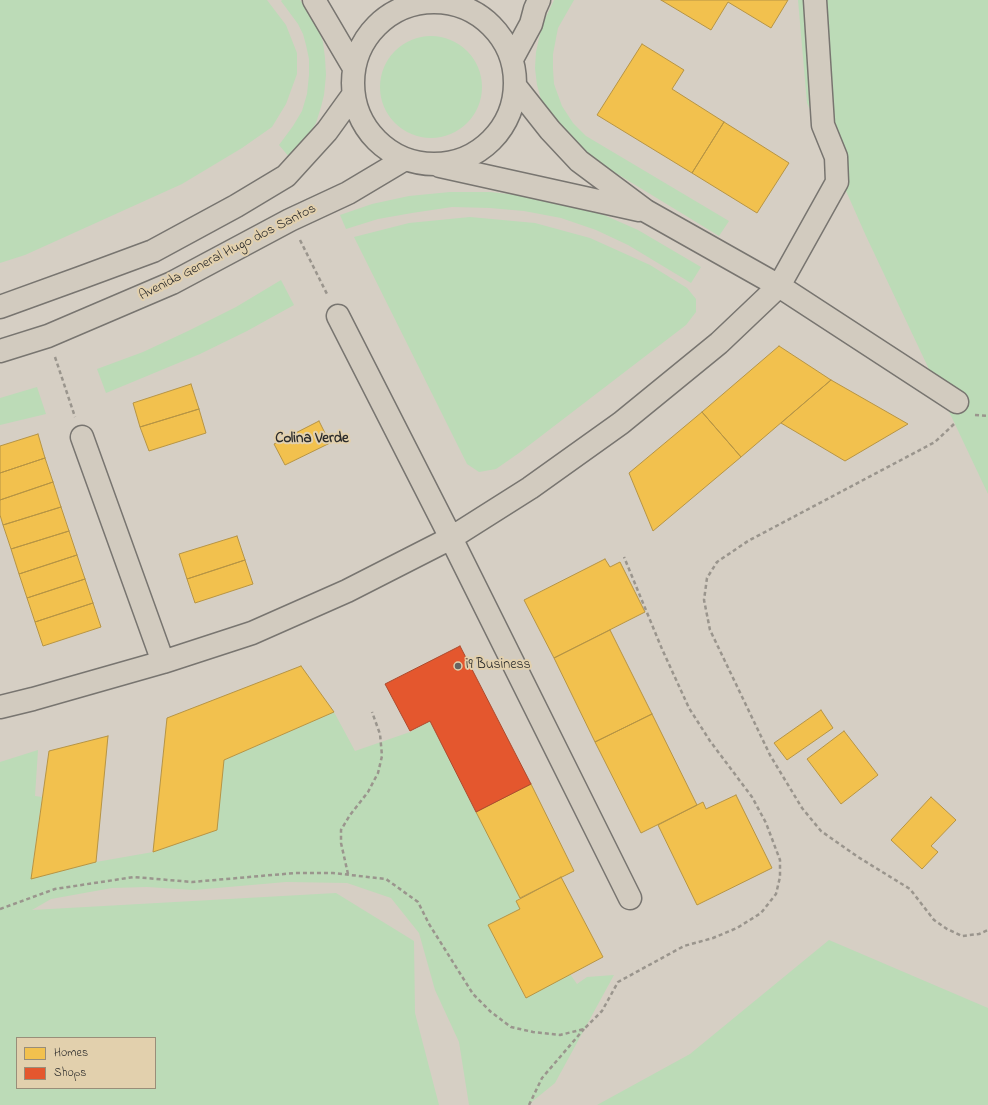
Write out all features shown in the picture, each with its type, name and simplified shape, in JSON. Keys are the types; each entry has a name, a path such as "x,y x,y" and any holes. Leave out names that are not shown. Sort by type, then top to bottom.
{"street":[{"path":"314,0 354,68"},
{"path":"512,59 531,24 539,0"},
{"path":"0,706 33,699 163,662 252,633 347,591 451,538 530,488 621,423 719,343 779,286 838,182 836,157 823,125 815,0"},
{"path":"435,165 459,161 481,150 499,133 511,111 516,87 512,59 501,38 485,20 464,8 443,1 405,3 374,28 361,47 354,68 353,95 359,116 370,134 386,149 405,159 420,164 435,165 646,211"},
{"path":"516,87 550,130 579,161 646,211 779,286 957,402"},
{"path":"0,307 153,251 286,176 327,131 353,95"},
{"name":"Avenida General Hugo dos Santos","path":"0,350 48,336 172,283 290,220 348,194 405,159"},
{"path":"338,316 451,538 630,898"},
{"path":"82,437 163,662"}],"path":[{"path":"290,220 338,316"},
{"path":"48,336 82,437"},
{"path":"957,402 961,416 951,428 934,442 748,541 717,562 707,578 704,600 710,630 770,754 802,808 821,830 858,857 910,888 934,920 947,929 962,936 979,934 988,930"},
{"path":"529,1105 542,1078 584,1029 602,1011 618,982 684,946 713,938 737,928 761,913 776,894 780,877 780,860 766,823 752,797 710,741 689,708 662,649 624,557"},
{"path":"348,874 341,843 341,830 350,815 368,792 378,774 382,756 380,734 372,712"},
{"path":"0,910 55,889 134,877 192,882 295,873 333,873 386,879 418,902 429,924 472,994 491,1012 511,1027 533,1032 560,1035 584,1029"}],"green space":[{"path":"0,0 267,0 286,25 297,53 297,74 286,104 272,127 242,148 182,184 25,255 0,263"},
{"path":"300,0 312,15 323,42 326,75 324,95 316,123 305,140 290,158 279,145 302,111 307,94 309,59 303,34 298,24 281,1"},
{"path":"554,0 574,0 558,28 553,54 554,84 562,106 573,123 586,136 729,221 719,236 573,147 542,103 537,85 535,68 536,52 542,25"},
{"path":"798,0 988,0 988,494 866,236 807,103"},
{"path":"431,36 451,39 460,44 474,58 479,67 482,87 479,107 474,116 460,130 451,135 431,138 411,135 402,130 388,116 383,107 380,87 383,67 388,58 402,44 411,39"},
{"path":"450,192 490,192 528,196 566,203 604,215 638,230 701,267 691,283 628,245 596,230 561,218 524,211 452,207 378,219 346,229 340,215 372,204 409,196"},
{"path":"470,217 535,223 590,238 650,265 687,288 696,299 696,312 686,325 519,453 496,469 479,472 467,464 354,237 409,223"},
{"path":"281,280 294,305 247,331 200,354 106,393 97,369 143,352 188,331 236,307"},
{"path":"37,387 46,414 0,425 0,398"},
{"path":"334,712 355,751 410,732 430,721 520,898 516,901 520,909 488,925 525,997 570,974 577,984 587,977 614,975 555,1083 528,1105 469,1105 459,1042 435,990 419,933 391,898 347,883 286,882 194,890 147,887 112,888 51,899 32,910 336,893 414,941 415,1013 439,1105 0,1105 0,762 38,750 35,796 42,797 31,878 96,862 153,852 217,830 224,760"},
{"path":"829,940 988,1008 988,1105 597,1105 690,1054"}],"building: Homes":[{"path":"661,0 788,0 771,28 728,2 711,30"},
{"path":"642,44 684,70 672,89 724,122 692,173 597,115"},
{"path":"724,122 789,163 757,213 692,173"},
{"path":"779,346 831,380 741,457 702,412"},
{"path":"831,380 908,424 845,461 781,423"},
{"path":"191,384 199,409 140,427 133,403"},
{"path":"199,409 206,433 149,451 140,427"},
{"path":"702,412 741,457 653,531 629,473"},
{"path":"319,421 330,443 285,465 274,444"},
{"path":"38,434 45,458 0,473 0,446"},
{"path":"45,458 53,482 0,500 0,473"},
{"path":"53,482 61,507 3,525 0,515 0,500"},
{"path":"61,507 69,531 11,549 3,525"},
{"path":"69,531 77,555 19,574 11,549"},
{"path":"237,536 245,560 187,579 179,554"},
{"path":"77,555 85,579 27,598 19,574"},
{"path":"605,559 610,567 620,562 645,612 554,658 524,600"},
{"path":"245,560 253,584 195,603 187,579"},
{"path":"85,579 93,603 35,622 27,598"},
{"path":"93,603 101,627 43,646 35,622"},
{"path":"610,630 652,714 595,742 554,658"},
{"path":"301,666 334,712 224,760 217,830 153,852 167,718"},
{"path":"821,710 833,728 787,760 774,743"},
{"path":"652,714 697,805 641,833 595,742"},
{"path":"844,731 878,775 841,804 807,759"},
{"path":"108,736 96,862 31,879 49,751"},
{"path":"531,784 574,871 520,898 476,812"},
{"path":"736,795 772,868 697,905 658,825 703,802 706,809"},
{"path":"931,797 956,820 931,846 938,852 922,869 891,840"},
{"path":"561,877 603,957 526,998 488,925 520,909 516,901"}],"building: Shops":[{"path":"460,646 531,784 476,812 430,721 410,731 385,684"}],"place":[{"name":"i9 Business","path":"458,666"}],"district":[{"name":"Colina Verde","path":"312,440"}]}
